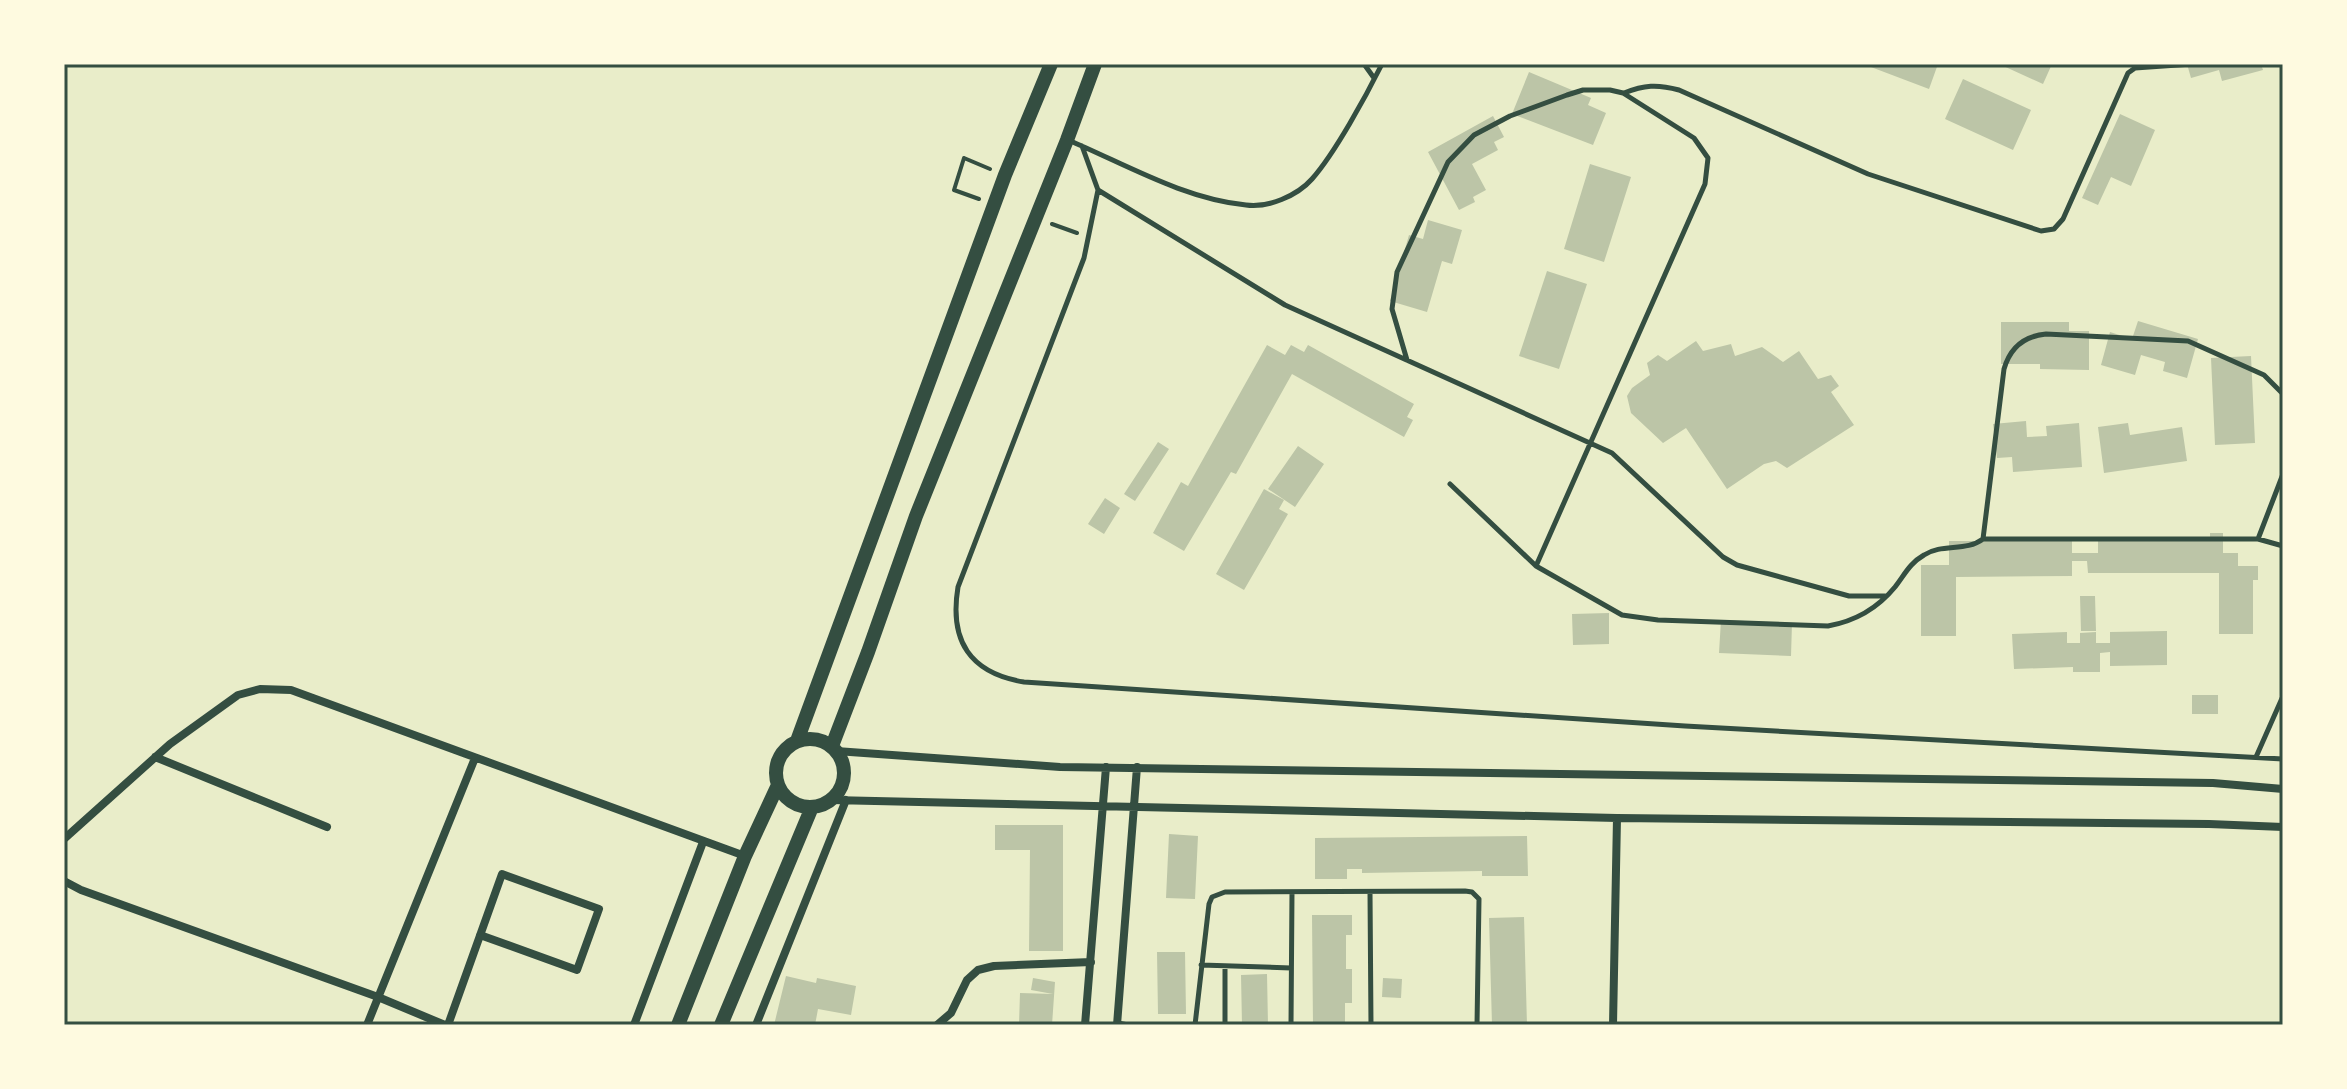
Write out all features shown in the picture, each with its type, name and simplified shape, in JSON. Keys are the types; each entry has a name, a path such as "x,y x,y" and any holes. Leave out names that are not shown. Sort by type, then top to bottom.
{"main road":[{"path":"797,741 1005,175 1051,64"},
{"path":"834,748 916,516 1095,64"},
{"path":"678,1025 745,856 778,785 776,764 788,746 797,741 819,739 834,748 842,760 843,782 839,800 812,807 791,802 778,785"},
{"path":"721,1025 812,807"}],"street":[{"path":"64,839 155,757 238,695 260,689 291,690 745,856"},
{"path":"834,748 1060,767 2213,783 2283,789"},
{"path":"155,757 327,827"},
{"path":"367,1025 475,758"},
{"path":"1085,1025 1106,767"},
{"path":"1121,1024 1137,767"},
{"path":"756,1025 839,800 1617,818 2283,827"},
{"path":"1613,1025 1617,818"},
{"path":"634,1025 703,842"},
{"path":"64,881 81,890 447,1025 502,874 599,909 577,970 480,935"},
{"path":"937,1025 951,1013 967,980 978,970 994,966 1091,962"}],"lane":[{"path":"1364,64 1374,79"},
{"path":"1067,140 1178,188 1246,205 1269,203 1288,197 1311,180 1382,64"},
{"path":"1623,93 1643,85 1660,84 1679,90 1868,174 2041,231 2054,229 2063,219 2128,73 2135,68 2192,64"},
{"path":"1407,360 1392,309 1397,272 1448,162 1474,135 1510,116 1583,90 1610,90 1623,93 1694,138 1705,151 1709,167 1705,184 1536,566"},
{"path":"1082,146 1098,190 1084,258 958,587 954,608 957,629 965,648 981,667 1000,678 1701,727 2283,759"},
{"path":"1098,190 1285,305 1612,453 1710,546 1737,565 1849,596 1885,596"},
{"path":"1983,539 2004,369 2015,348 2027,338 2046,334 2188,341 2264,375 2283,394"},
{"path":"2258,539 2283,474"},
{"path":"1450,484 1536,566 1622,615 1658,620 1828,626 1859,618 1879,603 1909,566 1926,553 1943,547 1970,545 1983,539 2258,539 2283,546"},
{"path":"2256,757 2283,696"},
{"path":"1195,1025 1212,897 1225,892 1465,891 1472,892 1479,899 1477,1025"},
{"path":"1291,1025 1292,892"},
{"path":"1370,892 1371,1025"},
{"path":"1201,965 1291,968"},
{"path":"1225,966 1225,1025"}],"path":[{"path":"981,199 954,190 964,158 1005,175"},
{"path":"1039,220 1078,233"}],"building":[{"path":"1863,64 1938,64 1929,89"},
{"path":"1999,64 2052,64 2043,84"},
{"path":"2187,64 2261,64 2263,70 2222,81 2219,70 2191,78"},
{"path":"1529,72 1591,98 1588,105 1606,113 1593,145 1512,114"},
{"path":"1963,79 2031,110 2013,150 1945,119"},
{"path":"2120,114 2155,130 2131,186 2111,177 2098,205 2082,198"},
{"path":"1493,116 1504,137 1494,142 1498,150 1472,164 1486,190 1473,197 1475,202 1459,210 1428,152"},
{"path":"1590,164 1631,177 1604,262 1564,249"},
{"path":"1428,220 1462,230 1452,264 1442,261 1427,312 1390,301 1409,235 1423,239"},
{"path":"1547,271 1587,284 1559,369 1519,356"},
{"path":"2138,321 2198,339 2187,378 2163,371 2165,362 2141,355 2135,375 2101,365 2110,332 2132,339"},
{"path":"2001,322 2069,322 2069,331 2089,331 2089,370 2040,369 2040,364 2001,364"},
{"path":"1696,341 1703,351 1731,344 1735,356 1762,347 1783,362 1799,351 1818,379 1831,375 1839,386 1831,392 1854,425 1787,468 1776,461 1764,464 1727,489 1686,428 1663,443 1631,413 1627,396 1632,388 1650,375 1647,363 1658,355 1667,361"},
{"path":"1267,345 1285,355 1291,345 1304,352 1308,345 1414,404 1407,417 1413,420 1404,437 1292,374 1236,474 1231,472 1184,551 1153,533 1181,482 1188,486"},
{"path":"2251,356 2255,443 2215,445 2211,358"},
{"path":"2026,421 2027,437 2047,436 2046,426 2079,423 2082,467 2013,472 2012,457 1997,458 1993,424"},
{"path":"2128,423 2130,435 2182,427 2187,461 2104,473 2098,427"},
{"path":"1158,442 1169,449 1135,501 1124,494"},
{"path":"1298,446 1324,464 1295,507 1268,489"},
{"path":"1264,489 1284,500 1279,509 1288,514 1244,590 1216,574"},
{"path":"1105,498 1120,508 1104,534 1088,524"},
{"path":"2210,533 2223,533 2223,553 2238,553 2238,566 2258,566 2258,580 2253,580 2253,634 2219,634 2219,573 2088,573 2087,561 2072,561 2072,576 1956,577 1956,636 1921,636 1921,565 1949,565 1949,541 2072,541 2072,553 2098,553 2098,541 2210,541"},
{"path":"2080,596 2095,596 2096,631 2081,631"},
{"path":"1609,613 1609,644 1573,645 1572,614"},
{"path":"1721,620 1792,623 1791,656 1719,653"},
{"path":"2167,631 2167,665 2110,666 2110,652 2100,653 2100,672 2073,672 2073,667 2014,669 2012,634 2067,632 2067,643 2080,643 2080,633 2096,632 2096,643 2110,643 2110,632"},
{"path":"2192,695 2218,695 2218,714 2192,714"},
{"path":"995,825 1063,825 1063,951 1029,951 1030,850 995,850"},
{"path":"1169,834 1198,836 1195,899 1166,898"},
{"path":"1527,836 1528,876 1482,876 1482,871 1362,873 1362,869 1347,869 1347,879 1315,879 1315,838"},
{"path":"1312,915 1352,915 1352,935 1346,935 1346,969 1352,969 1352,1003 1345,1003 1345,1025 1313,1025"},
{"path":"1524,917 1527,1025 1492,1025 1489,918"},
{"path":"1157,952 1185,952 1186,1014 1158,1014"},
{"path":"1267,974 1268,1025 1242,1025 1241,975"},
{"path":"786,976 816,983 817,978 856,986 851,1015 818,1009 815,1025 774,1025"},
{"path":"1033,978 1055,982 1052,1025 1019,1025 1020,993 1053,994 1031,990"},
{"path":"1383,978 1402,979 1401,998 1382,997"}]}
